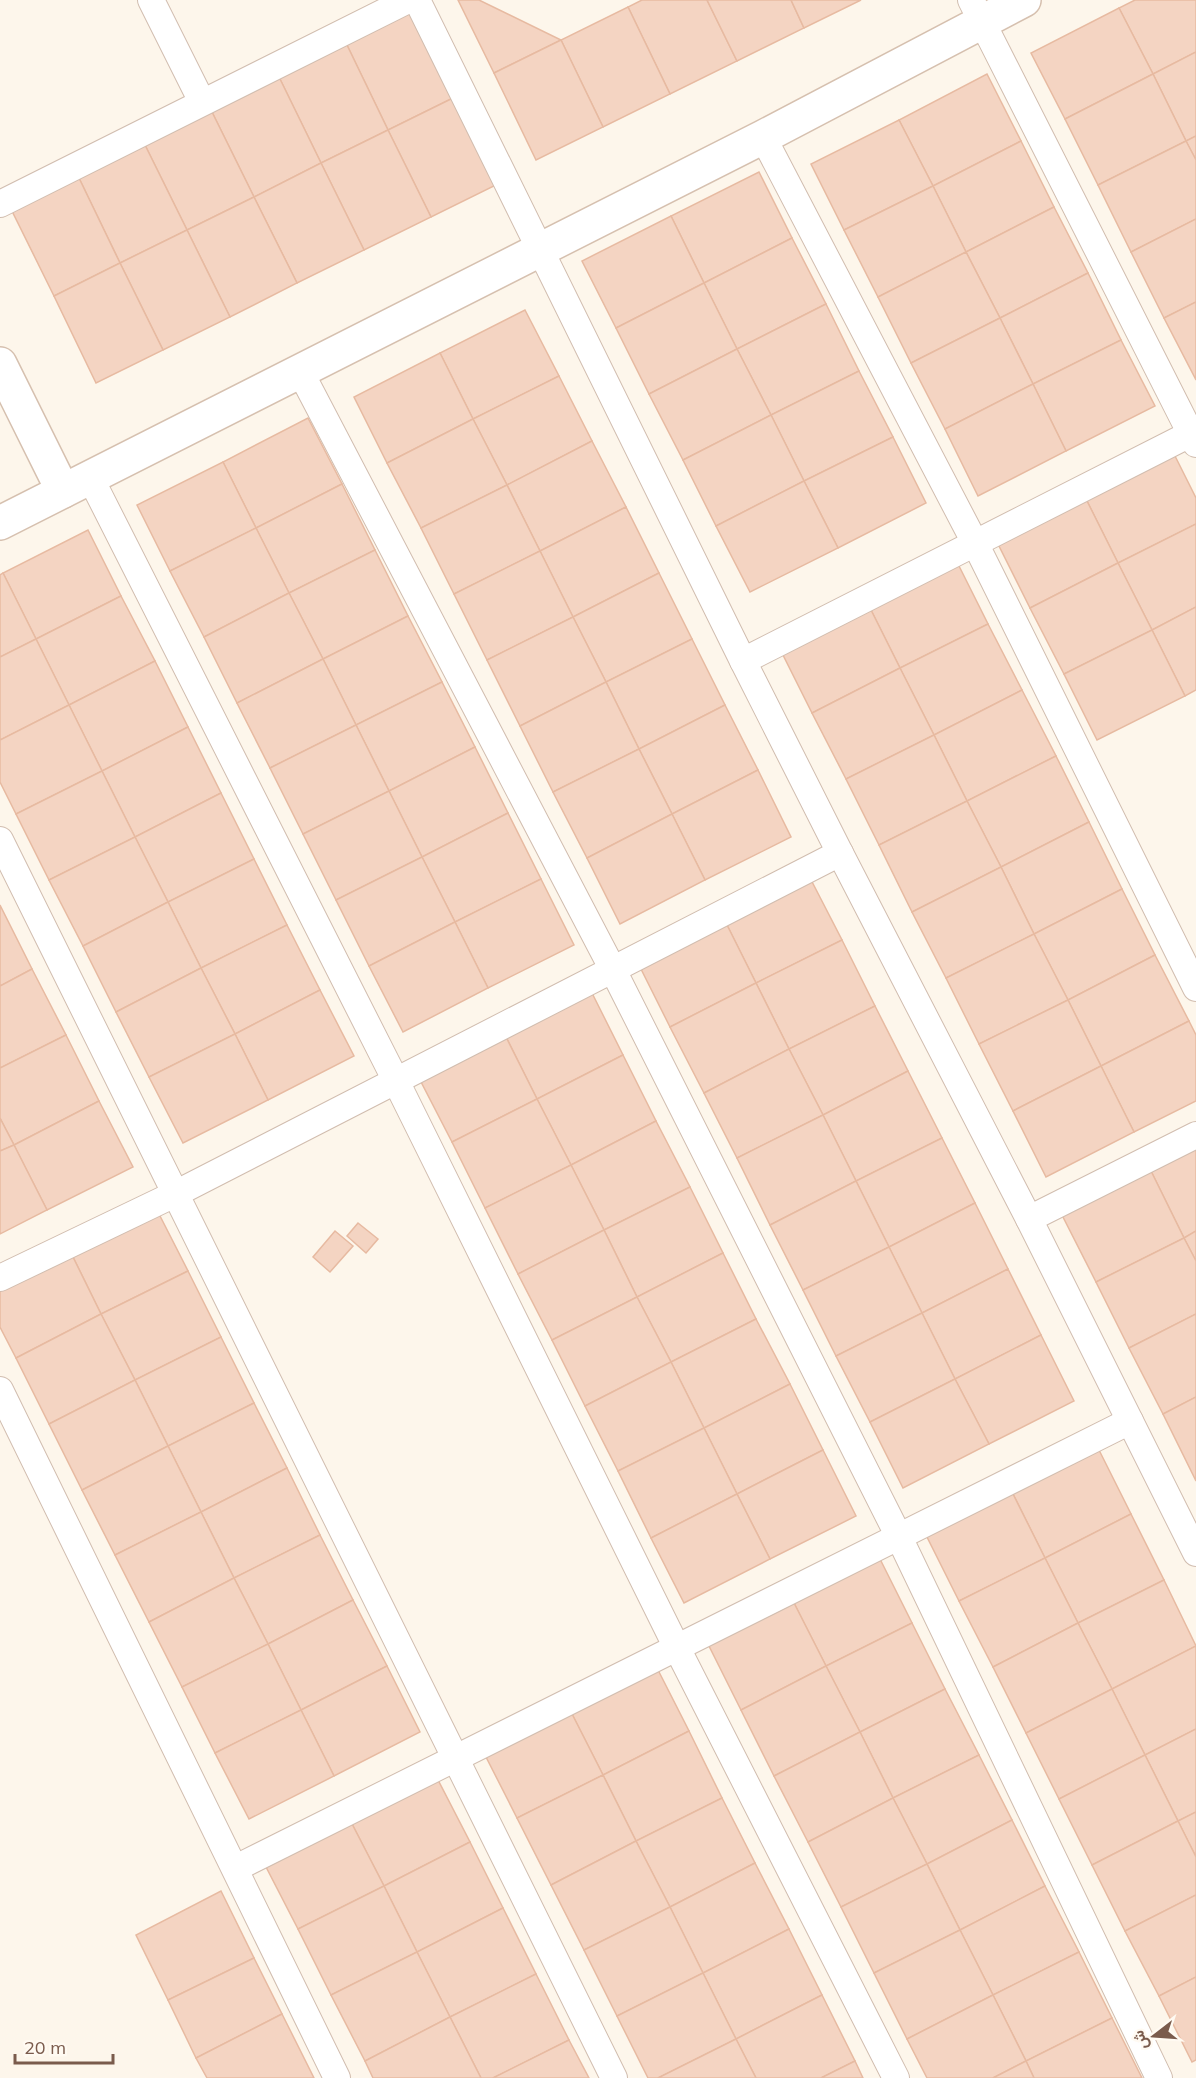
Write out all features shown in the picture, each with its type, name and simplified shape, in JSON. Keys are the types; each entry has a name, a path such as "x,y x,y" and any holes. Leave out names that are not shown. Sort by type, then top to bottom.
{"street":[{"path":"151,0 202,102"},
{"path":"0,204 408,0"},
{"path":"417,0 743,661 1029,1219 1196,1553"},
{"path":"0,523 763,137 977,11 1024,0"},
{"path":"743,661 975,543 1194,436 977,11"},
{"path":"763,137 975,543 1196,988"},
{"path":"0,364 76,484 396,1081 676,1646 896,2078"},
{"path":"300,371 612,968 898,1537 1159,2078"},
{"path":"0,840 614,2078"},
{"path":"0,1278 177,1193 840,853"},
{"path":"1029,1219 1196,1135"},
{"path":"0,1390 338,2078"},
{"path":"236,1868 1130,1421"}],"building":[{"path":"458,0 479,0 561,40 494,73"},
{"path":"642,0 707,0 737,61 670,94 628,7"},
{"path":"707,0 791,0 804,28 737,61"},
{"path":"791,0 861,0 804,28"},
{"path":"1135,0 1196,0 1196,52 1153,74 1119,8"},
{"path":"628,7 670,94 603,127 561,40"},
{"path":"1119,8 1153,74 1065,119 1031,53"},
{"path":"412,10 455,97 388,130 346,43"},
{"path":"561,40 603,127 536,160 494,73"},
{"path":"346,43 388,130 321,163 279,77"},
{"path":"1196,52 1196,136 1186,141 1153,74"},
{"path":"987,74 1021,141 933,186 899,120"},
{"path":"1153,74 1186,141 1098,185 1065,119"},
{"path":"279,77 321,163 254,197 211,110"},
{"path":"455,97 498,184 431,217 388,130"},
{"path":"211,110 254,197 187,230 144,143"},
{"path":"899,120 933,186 844,230 811,164"},
{"path":"388,130 431,217 364,250 321,163"},
{"path":"1196,136 1196,160 1186,141"},
{"path":"1021,141 1054,207 966,252 933,186"},
{"path":"1186,141 1196,160 1196,219 1131,252 1098,185"},
{"path":"144,143 187,230 120,263 78,176"},
{"path":"321,163 364,250 297,283 254,197"},
{"path":"759,172 792,238 704,283 671,216"},
{"path":"78,176 120,263 54,296 11,209"},
{"path":"933,186 966,252 878,297 844,230"},
{"path":"254,197 297,283 230,317 187,230"},
{"path":"1054,207 1088,273 1000,318 966,252"},
{"path":"671,216 704,283 616,328 582,261"},
{"path":"1196,219 1196,302 1164,318 1131,252"},
{"path":"187,230 230,317 163,350 120,263"},
{"path":"792,238 826,304 737,349 704,283"},
{"path":"966,252 1000,318 911,363 878,297"},
{"path":"120,263 163,350 96,383 54,296"},
{"path":"1088,273 1121,340 1033,384 1000,318"},
{"path":"704,283 737,349 649,394 616,328"},
{"path":"1196,302 1196,380 1164,318"},
{"path":"826,304 859,371 771,415 737,349"},
{"path":"525,310 559,376 473,419 440,353"},
{"path":"1000,318 1033,384 945,429 911,363"},
{"path":"1121,340 1155,406 1066,451 1033,384"},
{"path":"737,349 771,415 683,460 649,394"},
{"path":"440,353 473,419 387,463 354,397"},
{"path":"859,371 893,437 804,481 771,415"},
{"path":"559,376 592,441 507,485 473,419"},
{"path":"1033,384 1066,451 978,496 945,429"},
{"path":"771,415 804,481 716,526 683,460"},
{"path":"308,418 342,484 256,528 223,462"},
{"path":"473,419 507,485 421,528 387,463"},
{"path":"893,437 926,503 838,548 804,481"},
{"path":"592,441 626,507 540,551 507,485"},
{"path":"1173,452 1196,498 1196,524 1118,563 1085,497"},
{"path":"223,462 256,528 170,571 137,505"},
{"path":"804,481 838,548 750,592 716,526"},
{"path":"342,484 375,550 289,593 256,528"},
{"path":"507,485 540,551 454,594 421,528"},
{"path":"1085,497 1118,563 1030,608 997,542"},
{"path":"626,507 659,573 573,617 540,551"},
{"path":"1196,524 1196,607 1152,630 1118,563"},
{"path":"256,528 289,593 204,637 170,571"},
{"path":"88,530 121,596 36,639 3,573"},
{"path":"375,550 408,616 323,659 289,593"},
{"path":"540,551 573,617 487,660 454,594"},
{"path":"955,558 988,624 900,668 867,602"},
{"path":"1118,563 1152,630 1064,674 1030,608"},
{"path":"3,573 36,639 0,657 0,575"},
{"path":"659,573 692,639 606,682 573,617"},
{"path":"289,593 323,659 237,703 204,637"},
{"path":"121,596 155,661 69,705 36,639"},
{"path":"867,602 900,668 812,713 779,647"},
{"path":"1196,607 1196,690 1185,696 1152,630"},
{"path":"408,616 442,682 356,725 323,659"},
{"path":"573,617 606,682 520,726 487,660"},
{"path":"988,624 1022,690 934,735 900,668"},
{"path":"1152,630 1185,696 1097,740 1064,674"},
{"path":"36,639 69,705 0,740 0,657"},
{"path":"692,639 725,705 639,749 606,682"},
{"path":"323,659 356,725 270,768 237,703"},
{"path":"155,661 188,727 102,771 69,705"},
{"path":"900,668 934,735 846,779 812,713"},
{"path":"442,682 475,747 389,791 356,725"},
{"path":"606,682 639,749 553,792 520,726"},
{"path":"1022,690 1056,756 967,801 934,735"},
{"path":"69,705 102,771 16,814 0,782 0,740"},
{"path":"725,705 758,770 672,814 639,749"},
{"path":"356,725 389,791 303,834 270,768"},
{"path":"188,727 221,793 135,837 102,771"},
{"path":"934,735 967,801 879,845 846,779"},
{"path":"475,747 508,813 422,857 389,791"},
{"path":"639,749 672,814 587,858 553,792"},
{"path":"1056,756 1089,822 1001,867 967,801"},
{"path":"758,770 791,837 705,880 672,814"},
{"path":"102,771 135,837 49,880 16,814"},
{"path":"389,791 422,857 336,900 303,834"},
{"path":"221,793 254,859 168,902 135,837"},
{"path":"967,801 1001,867 912,912 879,845"},
{"path":"508,813 541,879 455,922 422,857"},
{"path":"672,814 705,880 620,924 587,858"},
{"path":"1089,822 1122,889 1034,934 1001,867"},
{"path":"135,837 168,902 83,946 49,880"},
{"path":"422,857 455,922 369,966 336,900"},
{"path":"254,859 287,925 201,968 168,902"},
{"path":"1001,867 1034,934 946,978 912,912"},
{"path":"808,874 842,940 756,983 723,917"},
{"path":"541,879 574,945 488,988 455,922"},
{"path":"1122,889 1155,955 1068,1000 1034,934"},
{"path":"168,902 201,968 116,1012 83,946"},
{"path":"0,905 32,969 0,986"},
{"path":"723,917 756,983 670,1027 637,961"},
{"path":"455,922 488,988 403,1032 369,966"},
{"path":"287,925 320,990 235,1034 201,968"},
{"path":"1034,934 1068,1000 979,1044 946,978"},
{"path":"842,940 875,1006 789,1049 756,983"},
{"path":"1155,955 1189,1021 1101,1066 1068,1000"},
{"path":"201,968 235,1034 149,1077 116,1012"},
{"path":"32,969 66,1035 0,1068 0,986"},
{"path":"756,983 789,1049 704,1093 670,1027"},
{"path":"590,989 623,1055 537,1099 504,1033"},
{"path":"320,990 354,1056 268,1100 235,1034"},
{"path":"1068,1000 1101,1066 1013,1111 979,1044"},
{"path":"875,1006 908,1071 823,1115 789,1049"},
{"path":"1189,1021 1196,1035 1196,1101 1134,1132 1101,1066"},
{"path":"504,1033 537,1099 452,1142 418,1076"},
{"path":"235,1034 268,1100 183,1143 149,1077"},
{"path":"66,1035 99,1101 14,1145 0,1118 0,1068"},
{"path":"789,1049 823,1115 737,1158 704,1093"},
{"path":"623,1055 656,1121 571,1165 537,1099"},
{"path":"1101,1066 1134,1132 1046,1177 1013,1111"},
{"path":"908,1071 942,1138 856,1181 823,1115"},
{"path":"537,1099 571,1165 485,1208 452,1142"},
{"path":"99,1101 133,1167 47,1210 14,1145"},
{"path":"823,1115 856,1181 770,1225 737,1158"},
{"path":"0,1118 14,1145 0,1151"},
{"path":"656,1121 690,1187 604,1230 571,1165"},
{"path":"942,1138 975,1203 889,1247 856,1181"},
{"path":"14,1145 47,1210 0,1234 0,1151"},
{"path":"1196,1148 1196,1231 1184,1238 1151,1171"},
{"path":"571,1165 604,1230 518,1274 485,1208"},
{"path":"1151,1171 1184,1238 1096,1282 1062,1215"},
{"path":"856,1181 889,1247 803,1290 770,1225"},
{"path":"690,1187 723,1253 637,1297 604,1230"},
{"path":"975,1203 1008,1269 922,1313 889,1247"},
{"path":"158,1212 188,1271 101,1314 72,1255"},
{"path":"358,1223 378,1239 366,1253 347,1236"},
{"path":"604,1230 637,1297 552,1340 518,1274"},
{"path":"335,1231 353,1246 330,1272 313,1257"},
{"path":"1196,1231 1196,1261 1184,1238"},
{"path":"1184,1238 1196,1261 1196,1314 1129,1348 1096,1282"},
{"path":"889,1247 922,1313 836,1356 803,1290"},
{"path":"723,1253 756,1319 671,1362 637,1297"},
{"path":"72,1255 101,1314 16,1358 0,1327 0,1291"},
{"path":"1008,1269 1041,1335 955,1379 922,1313"},
{"path":"188,1271 221,1337 135,1380 101,1314"},
{"path":"637,1297 671,1362 585,1406 552,1340"},
{"path":"922,1313 955,1379 870,1422 836,1356"},
{"path":"101,1314 135,1380 49,1424 16,1358"},
{"path":"1196,1314 1196,1397 1163,1414 1129,1348"},
{"path":"756,1319 790,1384 704,1428 671,1362"},
{"path":"1041,1335 1074,1401 989,1444 955,1379"},
{"path":"221,1337 254,1403 168,1446 135,1380"},
{"path":"671,1362 704,1428 618,1471 585,1406"},
{"path":"955,1379 989,1444 903,1488 870,1422"},
{"path":"135,1380 168,1446 82,1490 49,1424"},
{"path":"790,1384 823,1450 737,1494 704,1428"},
{"path":"1196,1397 1196,1481 1163,1414"},
{"path":"254,1403 287,1468 201,1512 168,1446"},
{"path":"704,1428 737,1494 651,1538 618,1471"},
{"path":"168,1446 201,1512 115,1555 82,1490"},
{"path":"1098,1448 1131,1514 1045,1558 1012,1492"},
{"path":"823,1450 856,1516 770,1559 737,1494"},
{"path":"287,1468 320,1535 234,1578 201,1512"},
{"path":"1012,1492 1045,1558 959,1601 926,1535"},
{"path":"737,1494 770,1559 684,1603 651,1538"},
{"path":"201,1512 234,1578 149,1622 115,1555"},
{"path":"1131,1514 1164,1580 1078,1623 1045,1558"},
{"path":"320,1535 353,1600 268,1644 234,1578"},
{"path":"879,1557 912,1623 826,1666 793,1601"},
{"path":"1045,1558 1078,1623 993,1667 959,1601"},
{"path":"234,1578 268,1644 182,1687 149,1622"},
{"path":"1164,1580 1196,1646 1112,1689 1078,1623"},
{"path":"353,1600 387,1666 301,1710 268,1644"},
{"path":"793,1601 826,1666 741,1710 708,1644"},
{"path":"912,1623 945,1689 860,1732 826,1666"},
{"path":"1078,1623 1112,1689 1026,1733 993,1667"},
{"path":"268,1644 301,1710 215,1753 182,1687"},
{"path":"1196,1646 1196,1729 1145,1755 1112,1689"},
{"path":"387,1666 420,1732 334,1776 301,1710"},
{"path":"656,1666 689,1731 603,1775 570,1710"},
{"path":"826,1666 860,1732 774,1776 741,1710"},
{"path":"945,1689 979,1755 893,1798 860,1732"},
{"path":"1112,1689 1145,1755 1059,1799 1026,1733"},
{"path":"301,1710 334,1776 249,1819 215,1753"},
{"path":"570,1710 603,1775 517,1818 484,1753"},
{"path":"1196,1729 1196,1812 1178,1821 1145,1755"},
{"path":"689,1731 722,1798 636,1841 603,1775"},
{"path":"860,1732 893,1798 808,1842 774,1776"},
{"path":"979,1755 1012,1820 927,1864 893,1798"},
{"path":"1145,1755 1178,1821 1092,1865 1059,1799"},
{"path":"603,1775 636,1841 551,1885 517,1818"},
{"path":"436,1776 470,1842 384,1886 350,1820"},
{"path":"722,1798 755,1863 670,1907 636,1841"},
{"path":"893,1798 927,1864 841,1907 808,1842"},
{"path":"1196,1812 1196,1857 1178,1821"},
{"path":"350,1820 384,1886 298,1929 264,1863"},
{"path":"1012,1820 1045,1886 960,1930 927,1864"},
{"path":"1178,1821 1196,1857 1196,1895 1125,1931 1092,1865"},
{"path":"636,1841 670,1907 584,1950 551,1885"},
{"path":"470,1842 503,1908 417,1952 384,1886"},
{"path":"755,1863 789,1929 703,1973 670,1907"},
{"path":"927,1864 960,1930 874,1973 841,1907"},
{"path":"384,1886 417,1952 331,1995 298,1929"},
{"path":"1045,1886 1079,1952 993,1995 960,1930"},
{"path":"221,1891 254,1958 168,2000 136,1935"},
{"path":"1196,1895 1196,1977 1159,1996 1125,1931"},
{"path":"670,1907 703,1973 617,2016 584,1950"},
{"path":"503,1908 536,1974 450,2017 417,1952"},
{"path":"789,1929 822,1995 736,2039 703,1973"},
{"path":"960,1930 993,1995 907,2039 874,1973"},
{"path":"417,1952 450,2017 365,2061 331,1995"},
{"path":"1079,1952 1112,2018 1026,2061 993,1995"},
{"path":"254,1958 282,2014 196,2058 168,2000"},
{"path":"703,1973 736,2039 658,2078 648,2078 617,2016"},
{"path":"536,1974 569,2040 493,2078 481,2078 450,2017"},
{"path":"1196,1977 1196,2060 1192,2062 1159,1996"},
{"path":"822,1995 855,2061 821,2078 756,2078 736,2039"},
{"path":"993,1995 1026,2061 993,2078 927,2078 907,2039"},
{"path":"282,2014 314,2078 207,2078 196,2058"},
{"path":"450,2017 481,2078 373,2078 365,2061"},
{"path":"1112,2018 1142,2078 1034,2078 1026,2061"},
{"path":"736,2039 756,2078 658,2078"},
{"path":"569,2040 589,2078 493,2078"},
{"path":"855,2061 863,2078 821,2078"},
{"path":"1026,2061 1034,2078 993,2078"}]}
